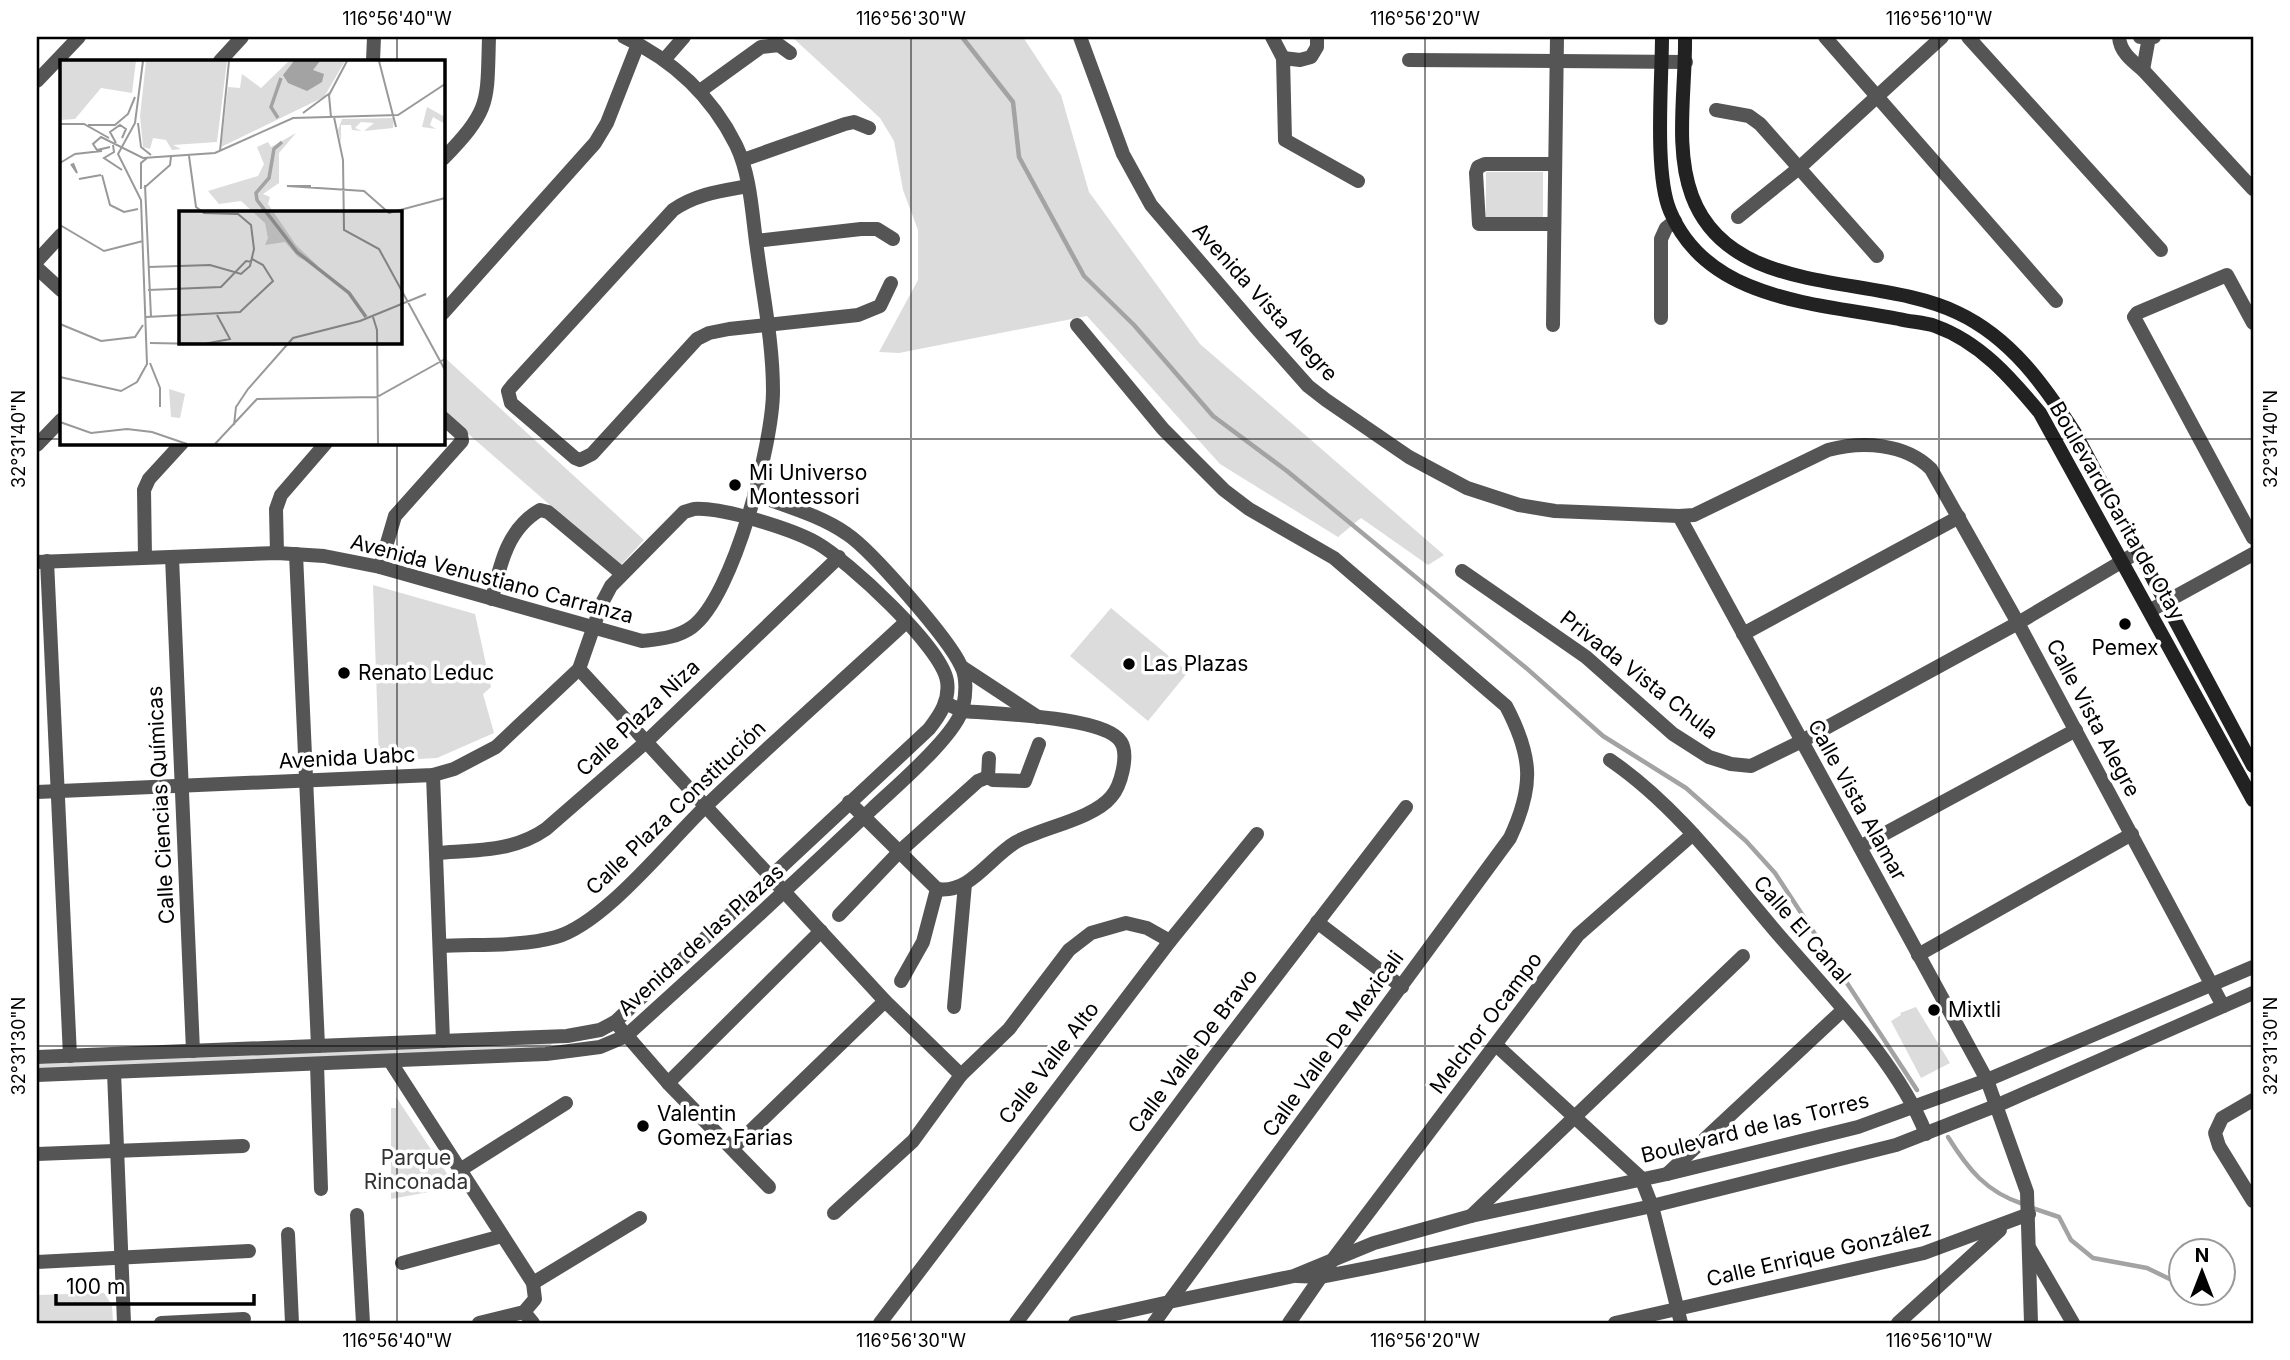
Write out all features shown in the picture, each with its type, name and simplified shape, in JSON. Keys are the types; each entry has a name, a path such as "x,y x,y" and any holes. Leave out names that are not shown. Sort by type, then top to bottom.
{"main road":[{"name":"Boulevard Garita de Otay","path":"1662,37 1662,179 1675,221 1702,257 1721,273 1752,288 1814,304 1935,326 1993,361 2040,414 2151,610 2253,800"},
{"name":"Boulevard Garita de Otay","path":"1685,37 1684,145 1689,185 1703,218 1724,245 1748,260 1774,270 1925,300 1983,326 2020,359 2048,391 2075,433 2253,766"}],"street":[{"path":"40,71 79,37"},
{"path":"221,60 242,37"},
{"path":"373,60 374,37"},
{"path":"444,158 481,117 486,102 489,37"},
{"name":"Avenida Venustiano Carranza","path":"42,562 277,553 324,556 380,567 642,641 678,635 693,626 717,595 746,519 766,454 772,375 767,326 748,187 743,160 735,143 700,91 664,60 624,37"},
{"path":"664,60 684,37"},
{"name":"Avenida Vista Alegre","path":"1080,37 1123,154 1151,205 1276,351 1326,400 1409,457 1467,488 1519,506 1555,511 1695,515 1828,450 1848,445 1883,446 1917,456"},
{"path":"1272,37 1283,58 1285,140 1359,181"},
{"path":"1283,58 1300,60 1311,57 1317,47 1317,37"},
{"path":"1553,325 1557,37"},
{"path":"1825,37 2056,301"},
{"path":"1738,217 1799,168 1942,37"},
{"path":"1968,37 2161,250"},
{"path":"2119,37 2122,50 2253,189"},
{"path":"2140,37 2151,37 2143,70"},
{"path":"444,312 595,143 607,123 638,44"},
{"path":"700,91 761,47 779,45 790,53"},
{"path":"1409,60 1686,62"},
{"path":"1716,110 1749,116 1877,256"},
{"path":"743,160 845,124 854,122 869,128"},
{"path":"1554,164 1485,164 1476,173 1479,224 1554,224"},
{"path":"748,187 706,194 687,200 673,210 508,391 511,402 575,458 580,460 592,454 697,339 709,333 869,312 886,298 891,283"},
{"path":"1661,318 1661,239 1666,228 1675,221"},
{"path":"755,241 861,229 877,229 892,239"},
{"path":"37,261 60,236"},
{"path":"37,268 60,289"},
{"path":"2253,323 2227,275 2137,313 2134,317 2253,538"},
{"name":"Calle Valle De Mexicali","path":"1077,325 1163,429 1224,490 1248,509 1334,558 1506,706 1522,736 1528,782 1525,806 1510,838 1154,1323"},
{"path":"380,567 395,516 460,446 461,434 444,419"},
{"path":"37,445 60,421"},
{"path":"145,557 144,490 149,479 181,444"},
{"path":"277,553 276,509 281,495 325,444"},
{"name":"Calle Vista Alegre","path":"1917,456 1931,469 2018,623 2223,1006"},
{"path":"754,494 822,521 849,535 936,630 962,667 1042,720"},
{"name":"Avenida Uabc","path":"37,792 433,775 454,769 496,747 579,669 605,596 622,574 684,512 706,509 746,519"},
{"path":"492,598 505,549 536,512 548,512 622,574"},
{"name":"Calle Vista Alamar","path":"1679,516 1800,742 1987,1080 1998,1105"},
{"path":"1743,634 1959,517"},
{"path":"746,519 799,535 839,557 906,622 943,668 947,682 945,703 963,711 1090,724 1115,734 1124,749 1117,788 1101,806 1017,841 956,889 937,889 849,802"},
{"name":"Privada Vista Chula","path":"1462,572 1586,657 1673,734 1709,757 1731,764 1751,765 1800,742 2018,623 2138,552"},
{"path":"296,554 318,1046"},
{"path":"2151,610 2253,554"},
{"name":"Calle Ciencias Químicas","path":"172,557 193,1051"},
{"name":"Calle Plaza Niza","path":"437,853 510,847 529,841 646,742 839,557"},
{"path":"42,562 57,792 69,1056"},
{"name":"Calle Plaza Constitución","path":"440,946 530,941 556,937 577,928 615,896 705,806 906,622"},
{"path":"962,667 966,696 963,711"},
{"path":"579,669 885,1001 961,1075"},
{"name":"Avenida de las Plazas","path":"37,1057 566,1037 600,1030 615,1022 929,729 945,703"},
{"name":"Avenida de las Plazas","path":"37,1075 576,1052 626,1036 786,893 950,731 963,711"},
{"path":"1860,847 2076,730"},
{"path":"988,777 993,780 1026,781 1039,744"},
{"path":"988,777 989,758"},
{"name":"Calle El Canal","path":"1610,760 1693,834 1843,1010 1914,1105 1926,1134"},
{"path":"433,775 443,1041"},
{"path":"839,915 899,852 978,781 988,777"},
{"name":"Calle Valle De Bravo","path":"1016,1323 1406,807"},
{"name":"Calle Valle Alto","path":"880,1323 1170,941 1257,834"},
{"name":"Melchor Ocampo","path":"1289,1323 1334,1258 1578,935 1693,834"},
{"path":"1919,955 2132,834"},
{"path":"954,1007 965,884"},
{"path":"901,981 923,942 937,889"},
{"path":"1317,922 1402,987"},
{"path":"834,1213 913,1141 961,1075 1009,1029 1057,963 1091,933 1126,923 1147,928 1170,941"},
{"path":"668,1083 821,931"},
{"path":"1471,1216 1743,956"},
{"name":"Boulevard de las Torres","path":"1075,1323 1294,1276 1334,1258 1471,1216 1667,1174 1858,1127 1987,1080 2253,967"},
{"name":"Boulevard de las Torres","path":"1294,1276 1321,1278 1652,1206 1862,1155 1926,1134 1998,1105 2253,993"},
{"path":"733,1148 885,1001"},
{"path":"1667,1174 1843,1010"},
{"path":"615,1022 668,1083 769,1186"},
{"path":"1496,1045 1641,1178 1652,1206 1681,1323"},
{"path":"390,1060 533,1283 534,1299 528,1317 479,1323"},
{"path":"317,1064 321,1189"},
{"path":"114,1072 124,1323"},
{"path":"2253,1100 2222,1118 2215,1133 2219,1146 2253,1201"},
{"path":"460,1170 566,1103"},
{"path":"1998,1105 2027,1192 2031,1323"},
{"path":"37,1154 243,1146"},
{"name":"Calle Enrique González","path":"1615,1323 1924,1253 2029,1214"},
{"path":"357,1215 363,1323"},
{"path":"533,1283 640,1219"},
{"path":"1901,1322 2007,1224"},
{"path":"288,1234 292,1323"},
{"path":"402,1264 502,1236"},
{"path":"2030,1249 2073,1323"},
{"path":"37,1262 248,1251"},
{"path":"161,1323 244,1319"}],"green space":[{"path":"792,37 1023,37 1061,95 1089,192 1200,344 1444,555 1428,565 1361,518 1338,537 1220,464 1087,316 899,353 879,352 918,280 918,230 903,190 894,141 880,118"},
{"path":"1486,172 1543,172 1543,219 1486,219"},
{"path":"444,357 644,540 620,566 444,413"},
{"path":"373,585 475,614 491,687 483,694 494,733 437,758 379,761"},
{"name":"Las Plazas","path":"1111,608 1188,672 1148,721 1070,656"},
{"path":"1916,1007 1950,1063 1921,1078 1891,1021 1901,1015 1900,1013"},
{"path":"556,1041 544,1050 37,1074 37,1064"},
{"name":"Parque Rinconada","path":"396,1097 452,1181 445,1183 445,1189 391,1199 391,1108 396,1108"},
{"path":"104,1293 112,1305 113,1323 37,1323 37,1295"}],"waterway":[{"path":"962,37 1013,102 1019,157 1084,276 1134,325 1213,416 1287,471 1525,667 1603,736 1686,788 1746,841 1775,873 1917,1090"},
{"path":"1948,1137 1979,1178 1998,1193 2023,1204"},
{"path":"2032,1208 2059,1217 2071,1240 2093,1258 2147,1268 2168,1278"}],"place":[{"name":"Mi Universo Montessori","path":"735,485"},
{"name":"Pemex","path":"2125,624"},
{"name":"Las Plazas","path":"1129,664"},
{"name":"Renato Leduc","path":"344,673"},
{"name":"Mixtli","path":"1934,1010"},
{"name":"Valentin Gomez Farias","path":"643,1126"}]}
